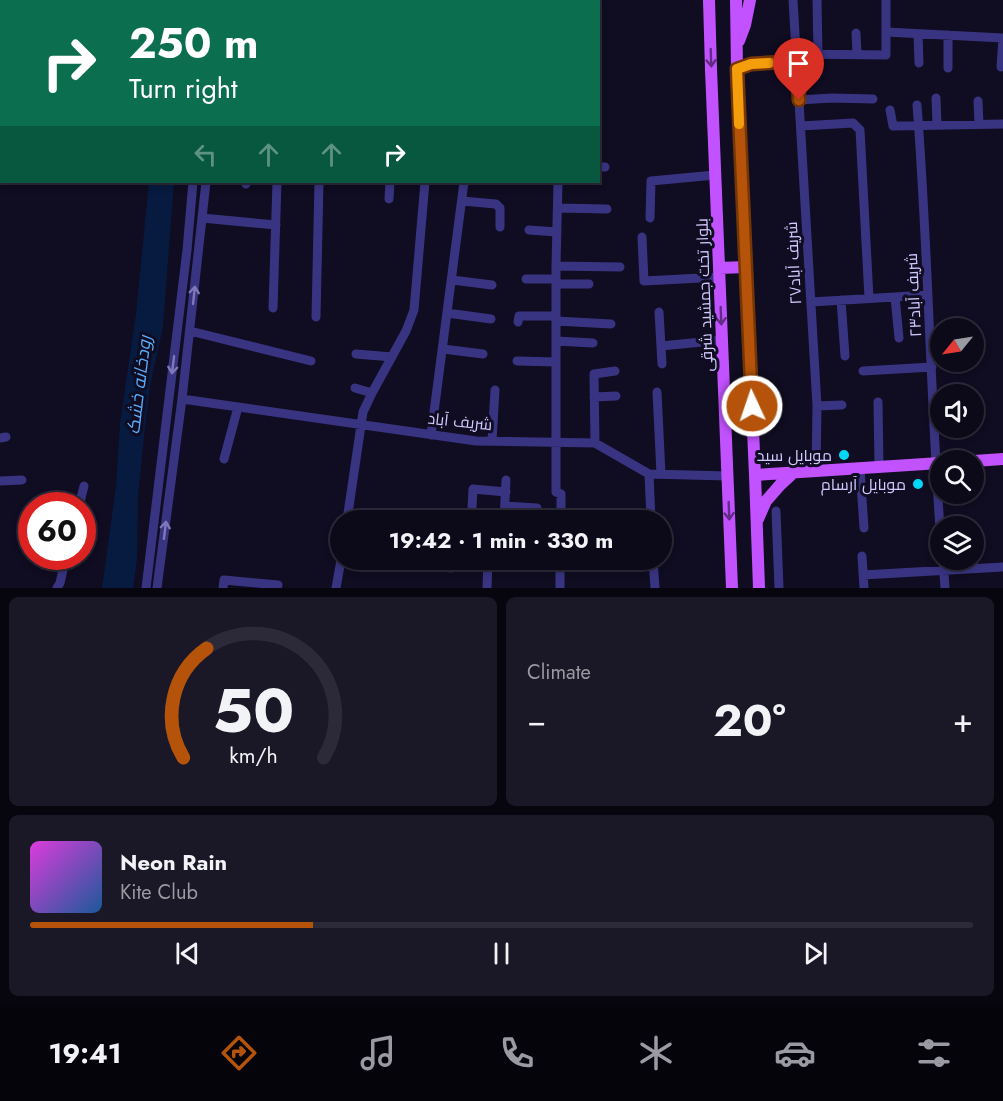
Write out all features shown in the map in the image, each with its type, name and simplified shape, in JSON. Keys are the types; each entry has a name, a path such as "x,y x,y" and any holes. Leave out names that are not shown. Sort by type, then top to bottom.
{"main road":[{"name":"بلوار تخت جمشید شرقی","path":"710,0 732,588"},
{"path":"736,0 759,588"},
{"path":"737,48 750,0"},
{"path":"720,272 746,267"},
{"path":"984,460 1003,459"},
{"path":"755,475 930,464"},
{"path":"756,523 766,501 794,472"}],"street":[{"name":"شریف آباد۲۷","path":"793,0 811,302 816,406 816,471"},
{"path":"817,0 818,54"},
{"path":"737,69 751,64 818,54 886,55 886,0"},
{"path":"886,32 1003,38 1001,67"},
{"path":"856,33 857,54"},
{"path":"918,34 919,63"},
{"path":"948,35 948,68"},
{"path":"936,98 937,125"},
{"path":"799,100 873,99"},
{"path":"978,101 980,124"},
{"name":"شریف آباد۲۳","path":"917,105 930,331"},
{"path":"890,110 893,126 1003,124"},
{"path":"801,126 853,123 860,130 869,298"},
{"path":"650,218 651,181 716,175"},
{"path":"146,588 187,250 193,183"},
{"path":"157,588 182,399 206,183"},
{"path":"273,308 277,183"},
{"path":"316,317 319,183"},
{"path":"389,199 390,183"},
{"path":"348,510 363,412 406,331 414,310 425,183"},
{"path":"431,435 464,183"},
{"path":"558,183 556,492 561,494 561,510"},
{"path":"462,201 496,204 500,208 500,227"},
{"path":"558,208 607,209"},
{"path":"202,218 276,225"},
{"path":"529,230 557,232"},
{"path":"642,237 644,281 720,272"},
{"path":"556,266 620,267"},
{"path":"452,279 492,285"},
{"path":"526,279 589,284"},
{"path":"811,302 928,295"},
{"path":"895,297 899,338"},
{"path":"842,300 845,356"},
{"path":"659,312 662,364"},
{"path":"447,313 491,319"},
{"path":"518,322 519,316 611,324"},
{"path":"190,331 311,361"},
{"path":"661,346 722,340"},
{"path":"556,341 593,343"},
{"path":"443,349 483,354"},
{"path":"356,354 392,357"},
{"path":"517,361 556,362"},
{"path":"863,371 930,367"},
{"path":"596,443 594,374 615,372"},
{"name":"شریف آباد۲۳","path":"932,372 937,450"},
{"path":"355,388 372,393"},
{"path":"492,441 495,390"},
{"path":"657,392 661,474"},
{"path":"594,397 616,396"},
{"name":"شریف آباد","path":"182,399 476,441 596,443 649,474"},
{"path":"878,402 879,467"},
{"path":"816,406 842,405"},
{"path":"224,459 238,407"},
{"path":"861,469 864,528"},
{"path":"651,510 649,474 728,476"},
{"path":"0,481 22,480"},
{"path":"505,510 506,480"},
{"path":"82,492 84,486"},
{"path":"472,507 473,489 506,492"},
{"path":"505,506 537,508"},
{"path":"777,511 779,588"},
{"path":"862,556 864,588"},
{"path":"984,568 1003,567"},
{"path":"57,588 63,570"},
{"path":"336,588 339,570"},
{"path":"487,588 488,570"},
{"path":"560,570 560,588"},
{"path":"654,570 655,588"},
{"path":"863,575 944,570 945,588"},
{"path":"223,588 224,580 278,585 277,588"}],"water":[{"name":"رودخانه خشک","path":"149,183 174,183 163,327 150,386 138,495 137,560 133,588 102,588 116,486 120,424 136,313"}],"slow traffic":[{"path":"739,124 737,69 751,64 769,63"}],"place":[{"name":"موبایل سید","path":"844,455"},
{"name":"موبایل آرسام","path":"918,484"}],"route":[{"path":"752,406 737,69 751,64 797,61 799,100"}]}
